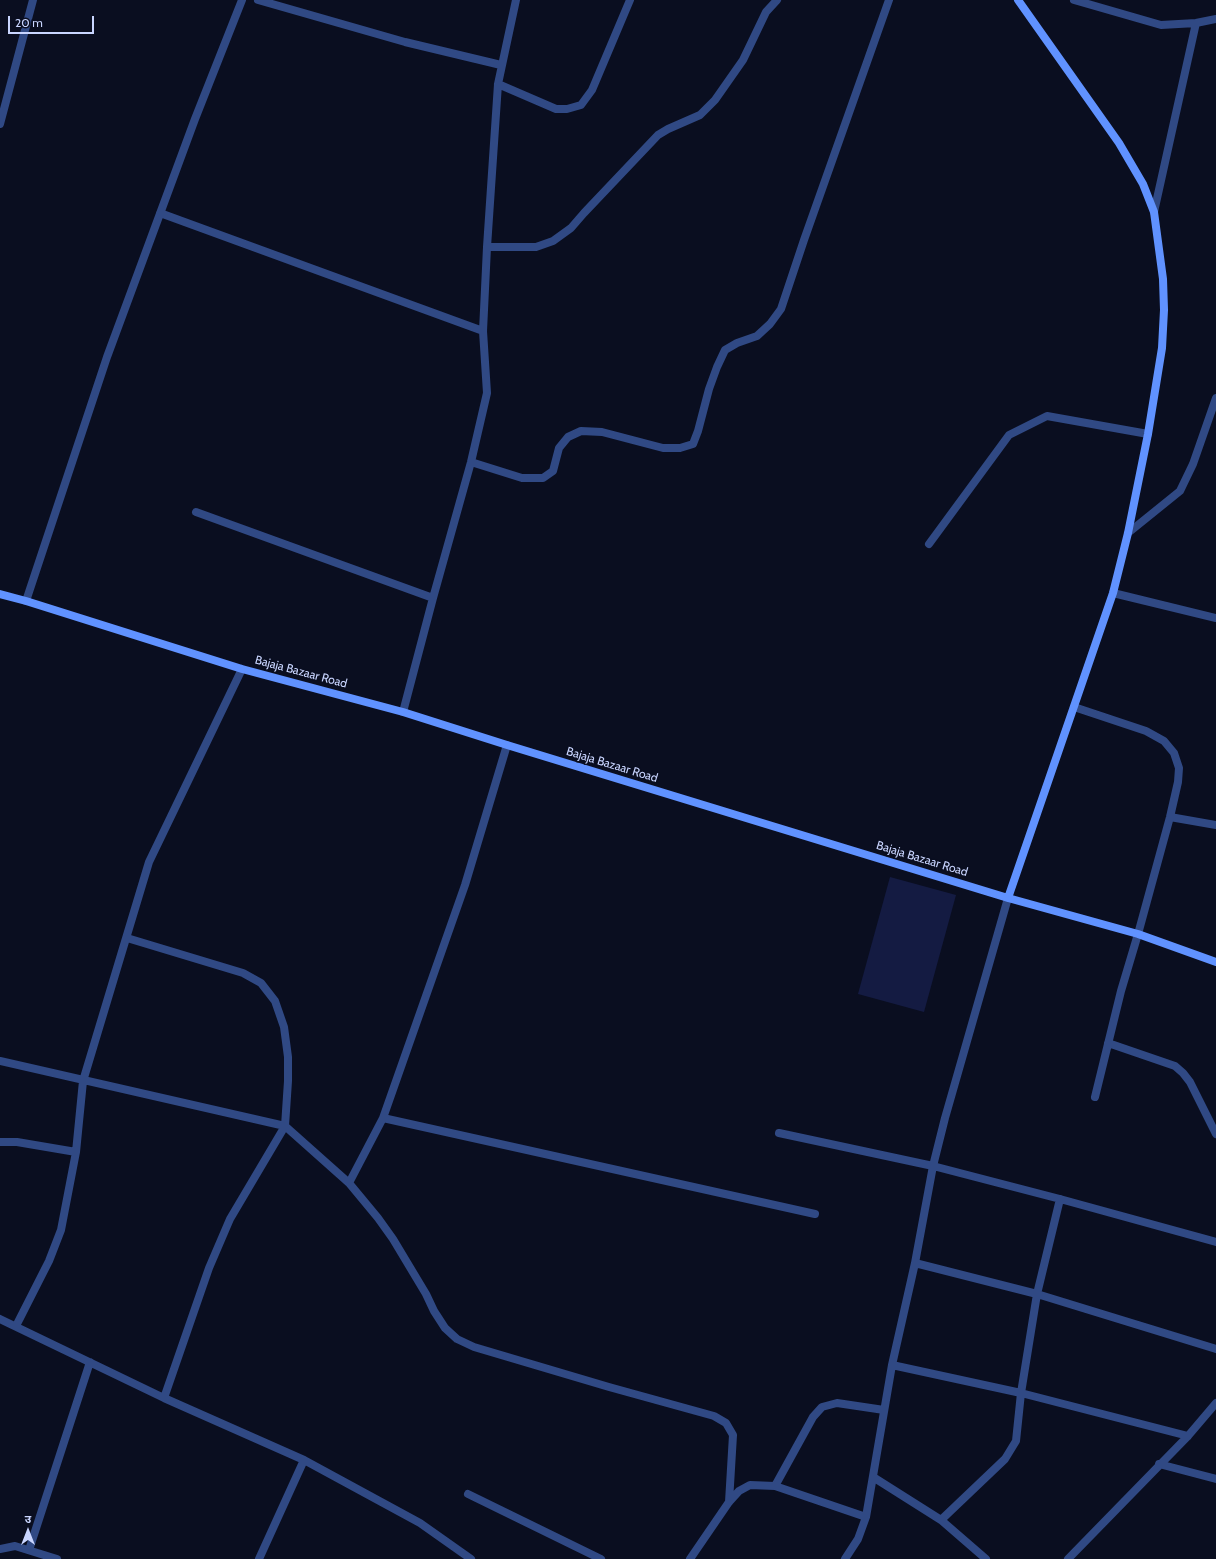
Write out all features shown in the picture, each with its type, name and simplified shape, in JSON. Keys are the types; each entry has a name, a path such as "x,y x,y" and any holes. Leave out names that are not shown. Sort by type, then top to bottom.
{"street":[{"path":"0,124 33,0"},
{"path":"26,601 107,356 195,119 242,0"},
{"path":"258,0 405,42 501,65"},
{"path":"404,712 433,598 471,462 487,393 483,331 498,84 516,0"},
{"path":"498,84 556,109 567,109 581,105 592,90 630,0"},
{"path":"487,247 536,247 553,241 571,228 584,212 658,135 700,115 715,100 743,60 766,12 776,0"},
{"path":"471,462 522,478 543,478 553,471 559,448 568,437 581,431 602,432 663,448 680,448 693,444 698,431 708,389 725,350 737,343 757,336 770,324 781,309 889,0"},
{"path":"845,1559 858,1539 866,1517 892,1364 916,1263 933,1166 945,1118 1008,898 1113,593 1128,533 1148,434 1162,348 1164,310 1163,279 1154,212 1143,184 1119,143 1018,0"},
{"path":"1074,0 1161,25 1196,23 1216,19"},
{"path":"1154,212 1196,23"},
{"path":"160,214 483,331"},
{"path":"1128,533 1180,490 1193,464 1216,398"},
{"path":"929,544 1009,435 1047,416 1148,434"},
{"path":"196,512 433,598"},
{"path":"1113,593 1216,618"},
{"name":"Bajaja Bazaar Road","path":"0,594 242,669 404,712 507,745 1008,898 1138,934 1216,962"},
{"path":"16,1326 50,1261 61,1230 76,1152 84,1081 149,862 242,669"},
{"path":"1074,706 1146,731 1164,741 1174,753 1179,768 1178,782 1170,817 1121,991 1095,1097"},
{"path":"350,1183 384,1118 465,885 507,745"},
{"path":"1170,817 1216,825"},
{"path":"127,938 243,973 261,983 275,1001 284,1027 288,1057 285,1126 230,1219 209,1268 164,1398"},
{"path":"1108,1043 1175,1066 1190,1082 1216,1134"},
{"path":"0,1061 285,1126 350,1183 393,1239 426,1294 434,1311 445,1328 457,1339 474,1347 601,1385 714,1416 726,1423 733,1435 729,1502"},
{"path":"384,1118 815,1214"},
{"path":"779,1133 933,1166 1216,1242"},
{"path":"0,1142 17,1142 76,1152"},
{"path":"941,1520 1005,1459 1016,1441 1021,1393 1037,1294 1060,1199"},
{"path":"916,1263 1037,1294 1216,1349"},
{"path":"0,1319 164,1398 304,1460 420,1523 471,1559"},
{"path":"29,1550 90,1362"},
{"path":"892,1364 1021,1393 1188,1436"},
{"path":"775,1486 813,1417 822,1407 837,1403 884,1410"},
{"path":"1068,1559 1159,1464 1188,1436 1216,1403"},
{"path":"260,1559 304,1460"},
{"path":"1159,1464 1216,1479"},
{"path":"873,1477 941,1520 986,1559"},
{"path":"690,1559 729,1502 739,1491 750,1485 775,1486 866,1517"},
{"path":"468,1494 601,1559"},
{"path":"0,1549 15,1546 57,1559"}],"building":[{"path":"890,877 956,895 924,1012 858,994"}]}
